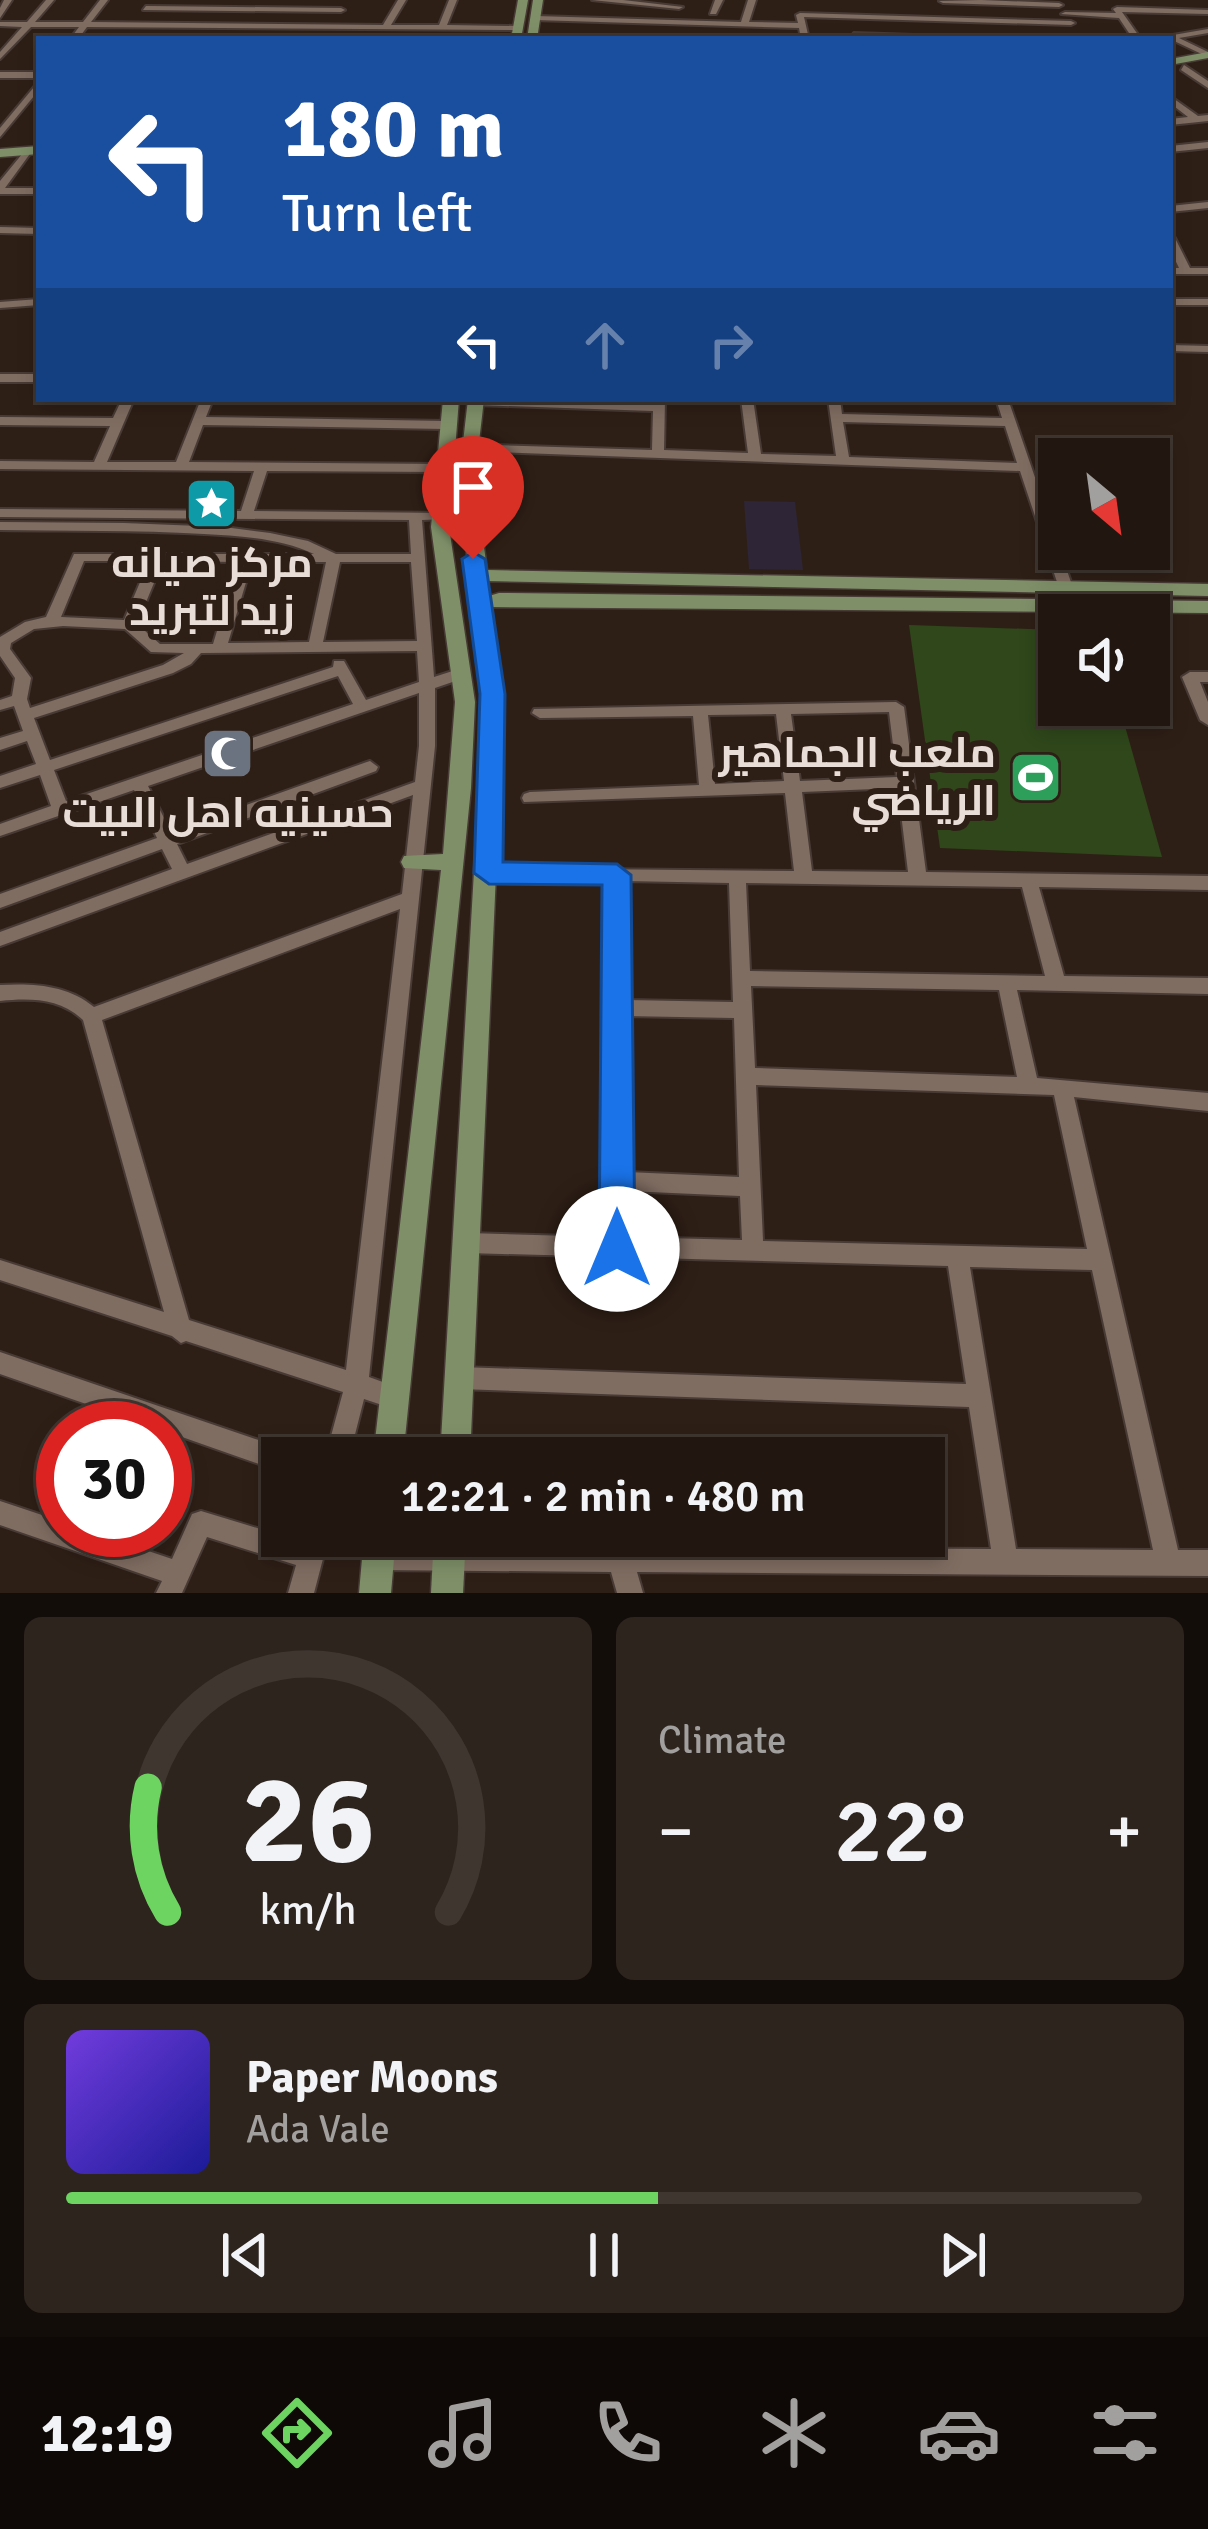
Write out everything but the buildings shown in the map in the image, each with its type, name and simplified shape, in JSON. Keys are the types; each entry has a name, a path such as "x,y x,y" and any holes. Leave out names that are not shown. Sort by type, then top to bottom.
{"main road":[{"path":"517,33 524,0"},
{"path":"532,36 538,0"},
{"path":"1177,69 1208,59"},
{"path":"0,153 33,151"},
{"path":"390,1437 454,862 465,702 427,516 442,468 450,402"},
{"path":"456,1437 489,873 493,716 475,566 468,448 476,402"},
{"path":"475,566 489,577 557,590 1038,596"},
{"path":"482,610 486,603 500,599 557,590 1066,588 1122,594"},
{"path":"1170,598 1203,598"},
{"path":"412,862 454,862"},
{"path":"375,1593 377,1557"},
{"path":"447,1593 449,1557"}],"street":[{"path":"8,0 0,20 29,24 442,27 517,33"},
{"path":"0,58 50,0"},
{"path":"76,36 104,0"},
{"path":"386,27 402,0"},
{"path":"442,27 453,0"},
{"path":"596,0 678,3 678,22"},
{"path":"713,12 719,0"},
{"path":"744,24 752,0"},
{"path":"847,0 855,36"},
{"path":"890,0 894,18"},
{"path":"946,20 942,1 1009,2 1063,11 1080,36"},
{"path":"126,36 148,4 344,5 335,36"},
{"path":"1117,8 1135,36"},
{"path":"804,36 800,15 1014,22 1063,11 1117,8 1208,13"},
{"path":"1177,11 1192,32"},
{"path":"535,18 802,26"},
{"path":"923,19 927,36"},
{"path":"643,36 644,22"},
{"path":"1014,22 1021,36"},
{"path":"697,23 698,36"},
{"path":"179,36 185,25"},
{"path":"1169,36 1208,31"},
{"path":"1173,38 1208,59"},
{"path":"0,43 12,43"},
{"path":"1177,69 1208,73"},
{"path":"1177,69 1208,85"},
{"path":"0,75 36,86"},
{"path":"0,134 36,87"},
{"path":"1173,101 1202,119"},
{"path":"1173,149 1208,146"},
{"path":"0,190 33,151"},
{"path":"0,190 36,191"},
{"path":"1173,206 1208,202"},
{"path":"0,230 36,231"},
{"path":"1173,244 1186,271"},
{"path":"1173,271 1208,272"},
{"path":"0,304 36,302"},
{"path":"1173,302 1206,305"},
{"path":"1173,345 1208,345"},
{"path":"0,378 36,379"},
{"path":"98,467 127,402"},
{"path":"182,467 206,402"},
{"path":"568,402 660,404 658,454"},
{"path":"747,402 755,458"},
{"path":"834,402 843,460"},
{"path":"1003,402 1066,588"},
{"path":"837,418 1010,422"},
{"path":"0,421 118,422"},
{"path":"199,421 446,425"},
{"path":"468,448 1025,467"},
{"path":"0,465 442,468"},
{"path":"246,515 261,468"},
{"path":"0,513 427,516 417,558 427,685 423,784 356,1387 343,1437"},
{"path":"0,526 286,538 334,558"},
{"path":"51,622 79,557 417,558"},
{"path":"129,625 158,557"},
{"path":"219,648 246,557"},
{"path":"334,558 322,647 342,669 362,707"},
{"path":"61,810 22,707 22,678 6,665 4,632 51,622 129,625 156,649 424,646"},
{"path":"0,705 22,707 169,669 186,661 196,649"},
{"path":"0,782 342,669"},
{"path":"0,830 462,673"},
{"path":"1208,677 1190,677 1208,720"},
{"path":"539,713 896,707 918,879"},
{"path":"783,710 804,878"},
{"path":"700,712 707,788"},
{"path":"0,744 32,734"},
{"path":"0,901 370,767"},
{"path":"530,797 906,782"},
{"path":"139,784 182,872"},
{"path":"0,938 423,784"},
{"path":"489,873 1208,884"},
{"path":"617,875 617,1249"},
{"path":"736,877 752,1252"},
{"path":"1029,881 1056,982"},
{"path":"92,1016 407,899"},
{"path":"741,978 1208,986"},
{"path":"1006,981 1029,1086"},
{"path":"0,993 67,999 92,1016 182,1332"},
{"path":"617,1008 742,1010"},
{"path":"745,1076 1062,1087 1208,1102"},
{"path":"1062,1087 1168,1563"},
{"path":"616,1181 750,1187"},
{"path":"468,1243 1100,1260"},
{"path":"957,1256 1005,1561"},
{"path":"0,1270 394,1397"},
{"path":"0,1363 261,1453"},
{"path":"460,1378 979,1396"},
{"path":"0,1513 174,1584 201,1523 261,1535"},
{"path":"301,1593 311,1557"},
{"path":"630,1593 624,1572 631,1557 1208,1563"}],"shaded area":[{"path":"744,501 795,502 803,570 749,569"}],"green space":[{"name":"ملعب الجماهير الرياضي","path":"909,625 1038,629 1038,726 1125,726 1162,857 940,848"}],"place":[{"name":"مركز صيانه زيد لتبريد","path":"212,504"},
{"name":"حسينيه اهل البيت","path":"228,754"},
{"name":"ملعب الجماهير الرياضي","path":"1035,777"}],"route":[{"path":"473,559 492,694 489,873 617,875 617,1249"}]}
